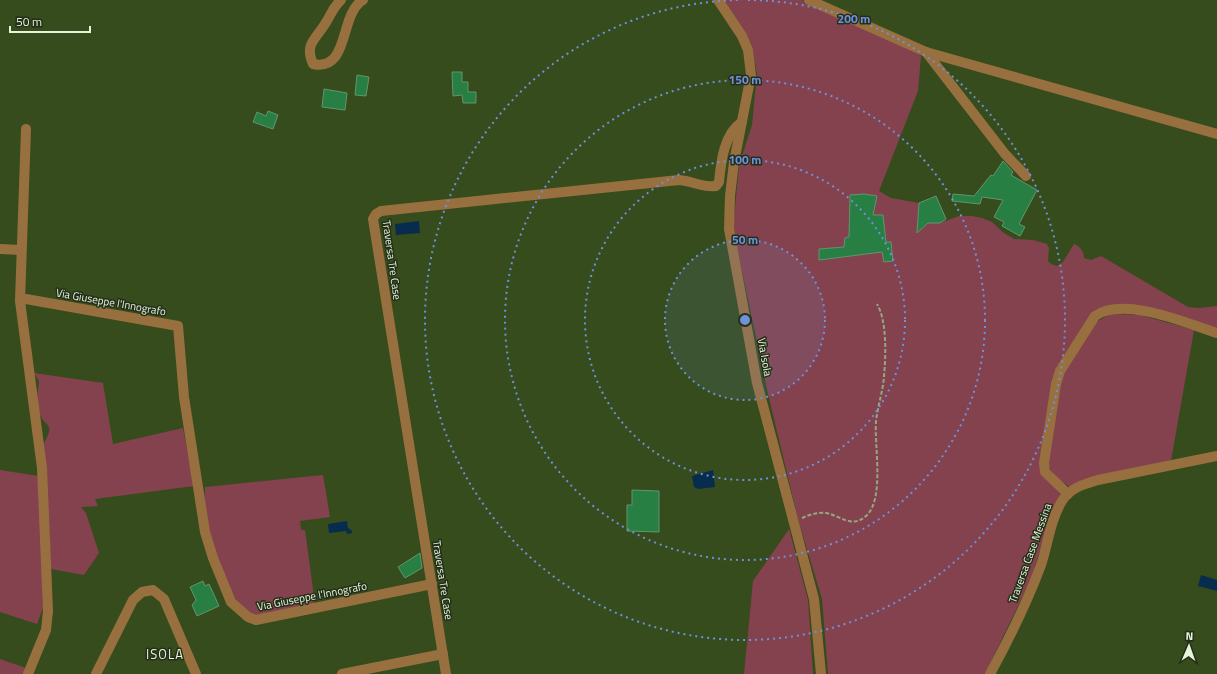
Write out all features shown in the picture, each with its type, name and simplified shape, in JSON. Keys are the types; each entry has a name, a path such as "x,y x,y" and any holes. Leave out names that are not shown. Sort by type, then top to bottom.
{"street":[{"path":"341,0 334,5 325,25 315,37 310,48 310,58 313,64 321,66 329,64 337,56 352,13 359,2 363,0"},
{"name":"Via Isola","path":"718,0 742,36 748,50 751,75 730,196 729,229 757,383 814,599 821,674"},
{"path":"809,0 926,52 1217,134"},
{"path":"926,52 1005,154 1026,176"},
{"name":"Traversa Tre Case","path":"446,674 373,219 376,214 382,211 679,180 691,181 710,187 716,186 719,182 729,134 742,122"},
{"path":"26,129 20,301 42,468 48,611 46,630 28,674"},
{"path":"0,249 21,250"},
{"name":"Via Giuseppe l'Innografo","path":"20,301 26,300 178,326 184,397 205,532 213,558 231,602 248,617 256,620 432,584"},
{"path":"1068,494 1046,472 1044,463 1046,448 1056,384 1060,371 1095,316 1102,311 1110,309 1137,310 1217,333"},
{"name":"Traversa Case Messina","path":"990,674 1029,596 1041,563 1054,518 1062,501 1068,494 1080,485 1098,480 1217,456"},
{"path":"96,674 133,600 142,592 153,590 164,599 196,674"},
{"path":"342,674 443,654"}],"path":[{"path":"794,522 818,513 827,513 846,521 857,521 866,516 872,505 876,492 876,421 884,377 885,360 883,321 881,312 876,304"}],"shaded area":[{"path":"724,0 802,0 916,52 921,56 918,91 879,191 891,198 919,203 917,233 928,223 940,223 959,216 982,218 992,222 1004,233 1014,239 1033,240 1047,244 1049,248 1048,261 1051,264 1057,266 1063,262 1074,244 1081,250 1084,258 1091,260 1101,256 1188,307 1199,308 1217,306 1217,330 1172,315 1137,307 1121,305 1106,307 1094,311 1059,366 1041,464 1061,495 1049,521 1031,579 985,674 828,674 822,599 798,519 769,398 733,229 739,166 752,125 757,74 752,46"},
{"path":"1109,315 1140,315 1194,330 1171,461 1072,488 1054,475 1048,462 1061,381 1063,374 1096,322"},
{"path":"34,373 103,383 113,444 183,428 194,486 95,499 98,506 81,507 86,513 99,553 84,575 51,569 44,443 49,432 49,428 39,413 37,401 39,381"},
{"path":"0,470 39,476 43,608 37,624 0,612"},
{"path":"323,475 330,517 300,521 301,530 305,530 315,604 263,616 258,616 247,612 237,601 221,570 207,518 205,487"},
{"path":"789,529 808,600 813,674 744,674 753,581"},
{"path":"0,659 26,668 23,674 0,674"}],"water":[{"path":"419,221 420,233 396,235 395,224"},
{"path":"713,470 715,487 698,489 694,487 692,476"},
{"path":"347,521 348,528 352,531 352,533 347,534 346,531 329,533 328,524"},
{"path":"1201,575 1217,580 1217,591 1198,586"}],"building":[{"path":"452,72 462,72 462,82 468,82 468,92 476,92 476,103 463,103 462,95 453,96"},
{"path":"357,75 369,77 366,96 355,95"},
{"path":"324,89 347,93 345,110 322,107"},
{"path":"268,111 278,115 273,129 253,122 257,112 266,116"},
{"path":"1003,161 1013,172 1011,175 1037,190 1019,224 1025,227 1020,236 1002,226 1004,222 994,217 1003,200 982,197 980,204 952,201 953,194 974,196 991,175 993,176"},
{"path":"864,194 877,196 873,215 883,215 886,242 891,242 893,261 884,262 882,252 819,260 819,249 844,247 845,238 849,237 850,195"},
{"path":"936,196 946,219 940,223 928,223 917,233 919,203"},
{"path":"632,490 659,491 659,532 627,531 627,505 632,505"},
{"path":"420,553 422,568 405,578 398,567"},
{"path":"203,581 205,586 209,584 219,606 197,616 192,605 196,600 190,587"}],"district":[{"name":"ISOLA","path":"165,654"}]}
